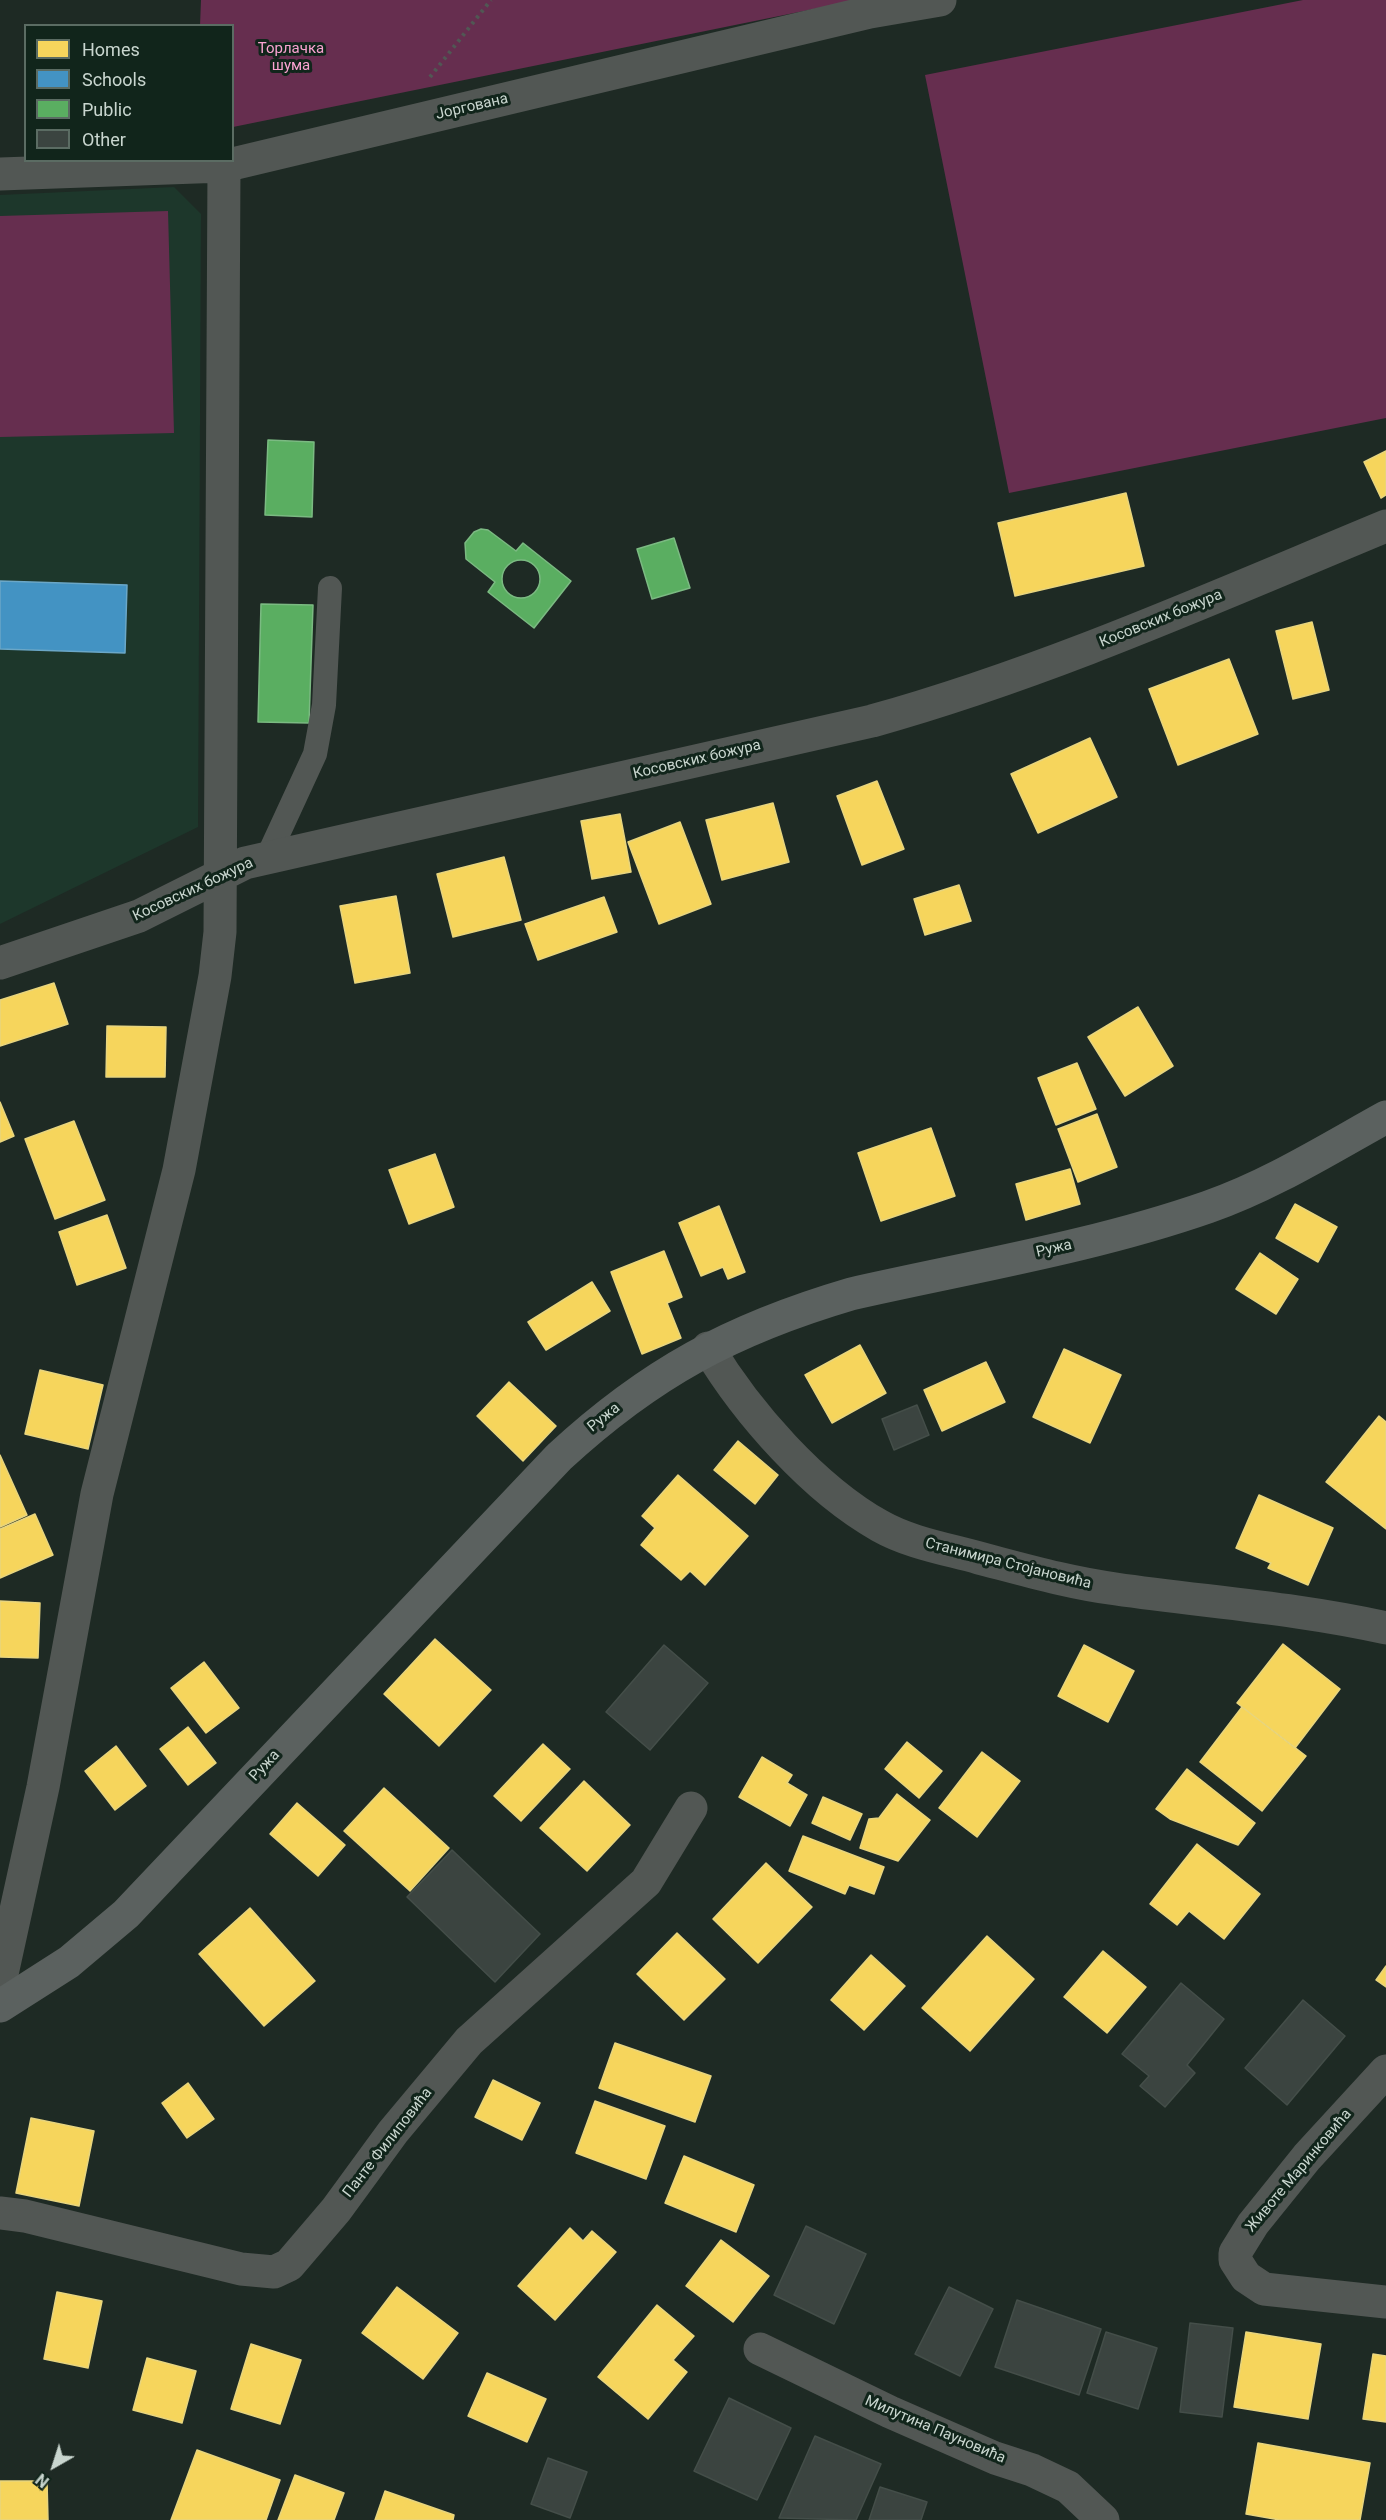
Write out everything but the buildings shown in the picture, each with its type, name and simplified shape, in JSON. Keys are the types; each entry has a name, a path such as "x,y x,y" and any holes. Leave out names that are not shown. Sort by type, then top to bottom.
{"street":[{"name":"Јоргована","path":"0,174 224,166 870,12 940,0"},
{"path":"0,1983 43,1786 97,1494 179,1170 215,976 220,932 224,166"},
{"name":"Косовских божура","path":"0,963 139,916 245,863 909,711 1060,660 1386,526"},
{"name":"Ружа","path":"0,2006 69,1962 126,1914 559,1457 618,1406 674,1368 708,1348 776,1317 851,1294 1125,1232 1209,1206 1271,1180 1386,1117"},
{"name":"Станимира Стојановића","path":"708,1348 745,1404 769,1430 828,1488 882,1527 940,1548 1067,1581 1333,1616 1386,1628"},
{"name":"Панте Филиповића","path":"0,2213 25,2216 241,2269 263,2272 283,2269 321,2228 393,2132 469,2042 646,1882 691,1808"},
{"name":"Животе Маринковића","path":"1386,2071 1307,2157 1253,2224 1235,2253 1235,2260 1246,2277 1264,2289 1386,2301"},
{"name":"Милутина Пауновића","path":"760,2349 890,2412 1068,2487 1103,2520"}],"lane":[{"path":"267,858 315,754 324,705 330,588"}],"path":[{"path":"426,81 491,0"}],"shaded area":[{"path":"174,187 201,214 198,827 0,924 0,195"}],"green space":[{"name":"Торлачка шума","path":"201,0 858,0 234,127 234,24 200,24"},
{"path":"1303,0 1386,0 1386,418 1009,493 925,75"},
{"path":"168,211 174,433 0,437 0,216"}]}
